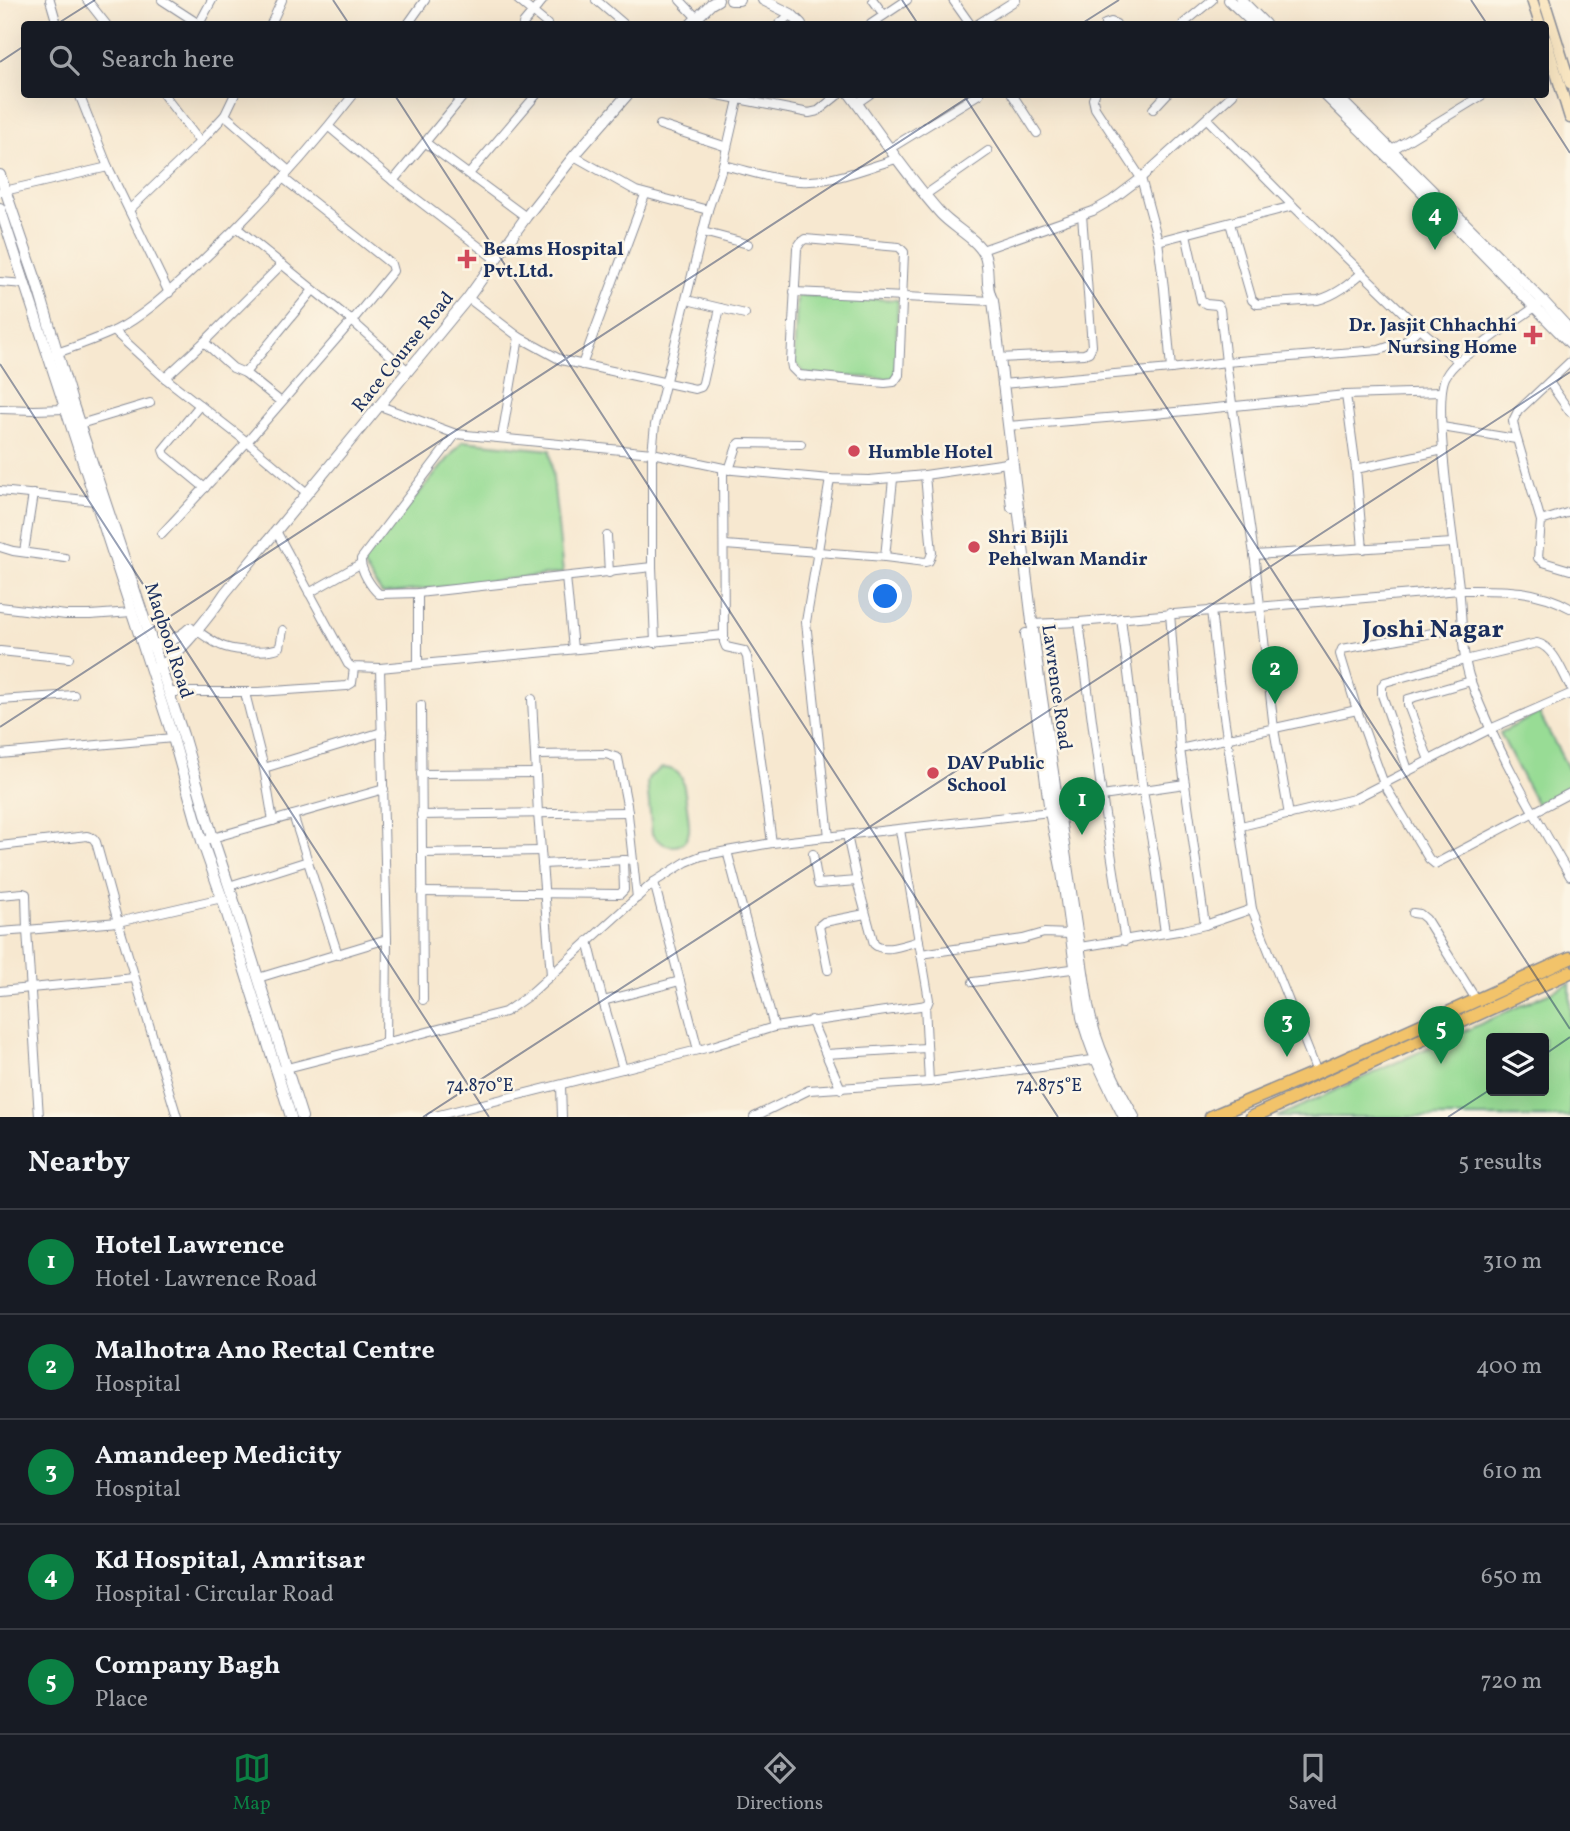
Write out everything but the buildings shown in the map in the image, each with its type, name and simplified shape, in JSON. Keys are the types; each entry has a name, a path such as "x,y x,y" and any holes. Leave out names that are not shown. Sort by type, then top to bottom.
{"main road":[{"path":"1532,0 1539,21"},
{"path":"1544,0 1570,118"},
{"path":"1556,50 1570,83"},
{"path":"1252,1117 1465,1013 1477,1001 1570,958"},
{"path":"1211,1117 1570,972"}],"street":[{"path":"50,0 56,21"},
{"path":"87,0 104,21"},
{"path":"162,0 194,21"},
{"path":"201,21 212,0"},
{"path":"272,21 282,0"},
{"path":"410,21 424,1 413,0"},
{"path":"518,0 544,21"},
{"path":"526,21 543,0"},
{"path":"596,0 620,21"},
{"path":"680,0 694,21 714,1"},
{"path":"731,0 739,0"},
{"path":"763,0 798,21"},
{"path":"873,0 884,16"},
{"path":"876,21 907,0"},
{"path":"953,0 968,21"},
{"path":"983,21 1016,0"},
{"path":"1187,21 1212,0"},
{"path":"1230,0 1245,21"},
{"path":"1241,0 1262,21"},
{"path":"783,21 791,15"},
{"path":"81,98 108,167 169,293"},
{"path":"166,98 200,142"},
{"path":"129,210 200,142 225,115 233,98"},
{"path":"53,354 114,331 169,293 237,228 329,127 351,98"},
{"path":"393,181 426,143 459,98"},
{"path":"469,174 534,98"},
{"name":"Race Course Road","path":"156,669 196,631 468,298 526,217 625,98"},
{"path":"730,98 809,113 818,111 834,98"},
{"path":"889,149 972,98"},
{"path":"1015,98 1037,133"},
{"path":"1093,98 1095,108 1141,178 1158,241 1171,369"},
{"path":"1153,109 1163,98"},
{"path":"1220,98 1224,103"},
{"path":"853,99 945,219 982,250 1082,215 1112,200 1141,178 1229,98"},
{"path":"1328,98 1388,152"},
{"path":"1339,98 1388,152 1539,304 1570,330"},
{"path":"1388,152 1476,98"},
{"path":"655,643 652,453 655,425 738,100"},
{"path":"225,115 289,171"},
{"path":"1207,119 1419,328 1458,361"},
{"path":"660,125 727,147"},
{"path":"329,127 393,181 495,259"},
{"path":"426,143 526,217"},
{"path":"925,195 988,151"},
{"path":"574,156 645,195 708,210"},
{"path":"723,165 788,180 811,181 897,159"},
{"path":"2,192 108,167"},
{"name":"Maqbool Road","path":"0,176 2,192 53,354 65,409 94,501 132,612 149,646"},
{"path":"162,534 247,442 392,274 391,264 283,178"},
{"path":"582,365 645,195"},
{"path":"1158,241 1293,206"},
{"name":"Maqbool Road","path":"0,208 25,284 80,424 156,669 173,738 207,840 229,887 258,978 290,1117"},
{"path":"999,358 1084,354 1091,350 1093,346 1082,215"},
{"path":"1230,223 1252,299 1257,304 1326,298 1362,273"},
{"path":"237,228 352,321 408,371"},
{"path":"703,232 748,244"},
{"path":"1186,234 1200,298 1203,303 1217,305 1220,309 1254,555 1274,729 1289,815"},
{"path":"805,239 902,249 905,255 899,375 894,382 799,375 795,372 791,362 794,292 797,248 805,239"},
{"name":"Lawrence Road","path":"982,250 986,260 1007,463 1042,727 1057,800 1080,947 1078,968"},
{"path":"165,378 282,264"},
{"path":"0,282 25,284"},
{"path":"245,373 313,290"},
{"path":"794,292 989,299"},
{"path":"468,298 519,337 561,360 695,389 701,387 720,308"},
{"name":"Lawrence Road","path":"989,299 1016,480 1050,812 1078,968 1085,1027 1124,1117"},
{"path":"687,300 745,314"},
{"path":"1539,304 1570,343"},
{"path":"1539,304 1458,361 1446,374 1441,392 1443,450 1460,590 1461,628 1471,681 1490,729 1570,877"},
{"path":"1002,384 1379,350 1406,341 1419,328"},
{"path":"114,331 165,378 247,442 307,494"},
{"path":"502,437 519,337"},
{"path":"204,342 233,368 245,373 281,402"},
{"path":"1570,362 1515,416 1513,425 1541,520 1538,558 1570,570"},
{"path":"1549,382 1570,412"},
{"path":"1008,426 1346,395 1441,392"},
{"path":"1346,395 1363,549"},
{"path":"80,424 150,403"},
{"path":"200,405 163,450 165,455 205,488"},
{"path":"380,406 456,434 652,453 726,470 830,479 893,479 1007,463"},
{"path":"0,409 65,409"},
{"path":"1442,427 1516,439"},
{"path":"456,434 361,559 360,564 379,594 418,593 652,568"},
{"path":"772,844 747,656 744,651 725,646 726,470 740,443 800,444"},
{"path":"1356,469 1443,450"},
{"path":"724,545 929,561 932,542 925,475"},
{"path":"829,837 806,622 830,479"},
{"path":"885,557 893,479"},
{"path":"0,491 94,501"},
{"path":"24,552 33,494"},
{"path":"1541,520 1570,512"},
{"path":"276,531 348,664 354,668 380,668 724,635"},
{"path":"607,536 610,573"},
{"path":"1254,555 1453,544"},
{"path":"0,547 65,558"},
{"path":"309,593 360,564"},
{"path":"566,577 573,649"},
{"path":"1031,624 1460,590 1515,590 1547,598 1570,608"},
{"name":"Race Course Road","path":"149,646 184,635 225,593"},
{"path":"418,593 418,664"},
{"path":"0,607 66,615 132,612"},
{"path":"1211,610 1252,909 1317,1072"},
{"path":"1170,613 1180,749 1205,925"},
{"path":"1121,618 1143,791 1165,933"},
{"path":"1079,622 1102,796 1125,940"},
{"path":"1461,628 1342,649 1340,654 1384,784 1429,859 1435,864 1570,793"},
{"path":"196,631 224,647 275,650 280,647 283,630"},
{"path":"1408,770 1382,695 1385,682 1531,643 1542,644 1550,651 1570,686"},
{"path":"0,651 69,658"},
{"path":"168,692 245,693 349,685 352,683 354,668"},
{"path":"380,668 387,939 386,1042"},
{"name":"Maqbool Road","path":"156,669 168,692 183,735 222,898 281,1069 302,1117"},
{"path":"1429,760 1408,699 1471,681"},
{"path":"245,693 264,768 273,821"},
{"path":"1241,826 1354,799 1490,729 1570,694"},
{"path":"0,700 75,695"},
{"path":"532,699 541,864 551,975"},
{"path":"421,705 424,1000"},
{"path":"1180,749 1357,710"},
{"path":"264,768 382,732"},
{"path":"0,754 173,738"},
{"path":"535,755 606,754 616,757 620,762 637,898"},
{"path":"421,774 536,773"},
{"path":"1057,800 1185,784"},
{"path":"207,840 383,789"},
{"path":"421,815 628,812"},
{"path":"281,1069 505,1012 528,996 654,882 701,856 772,844 1050,812"},
{"path":"293,815 338,955"},
{"path":"431,1117 451,1115 698,1050 774,1027 925,1005 929,1000 900,830"},
{"path":"847,835 865,914 876,947 883,949 919,941"},
{"path":"0,846 90,836 96,842 177,1117"},
{"path":"422,853 541,851"},
{"path":"727,851 774,1027"},
{"path":"813,854 819,885 857,881"},
{"path":"541,864 633,859"},
{"path":"422,892 620,894 624,890 623,860"},
{"path":"229,887 309,861"},
{"path":"654,882 698,1050"},
{"path":"0,894 26,894 39,1117"},
{"path":"0,932 118,922 222,898"},
{"path":"1080,947 1205,925 1252,909"},
{"path":"1413,913 1426,919 1477,1001"},
{"path":"828,970 819,926 824,922 865,914"},
{"path":"921,954 1016,940 1044,933 1070,934"},
{"path":"258,978 387,939"},
{"path":"588,941 623,1069"},
{"path":"973,982 1078,968"},
{"path":"0,992 134,978"},
{"path":"603,1001 680,981"},
{"path":"925,1005 929,1082"},
{"path":"811,1020 841,1089"},
{"path":"826,1054 926,1048"},
{"path":"754,1117 809,1090 929,1082 1099,1059"},
{"name":"Lawrence Road","path":"1099,1059 1134,1117"},
{"path":"561,1086 562,1117"}],"green space":[{"path":"797,295 898,300 895,379 805,374 794,362"},
{"path":"463,441 550,450 563,573 382,594 361,562"},
{"path":"1539,713 1570,772 1570,790 1538,807 1500,733"},
{"path":"662,768 677,773 684,786 689,831 687,838 678,845 661,843 652,834 647,783 649,777"},
{"path":"1570,983 1570,1117 1277,1117"}],"place":[{"name":"Kd Hospital, Amritsar","path":"1435,250"},
{"name":"Beams Hospital Pvt.Ltd.","path":"467,259"},
{"name":"Dr. Jasjit Chhachhi Nursing Home","path":"1533,335"},
{"name":"Humble Hotel","path":"854,451"},
{"name":"Shri Bijli Pehelwan Mandir","path":"974,547"},
{"name":"Malhotra Ano Rectal Centre","path":"1275,704"},
{"name":"DAV Public School","path":"933,773"},
{"name":"Hotel Lawrence","path":"1082,835"},
{"name":"Amandeep Medicity","path":"1287,1057"},
{"name":"Company Bagh","path":"1441,1064"}],"district":[{"name":"Joshi Nagar","path":"1433,628"}]}
